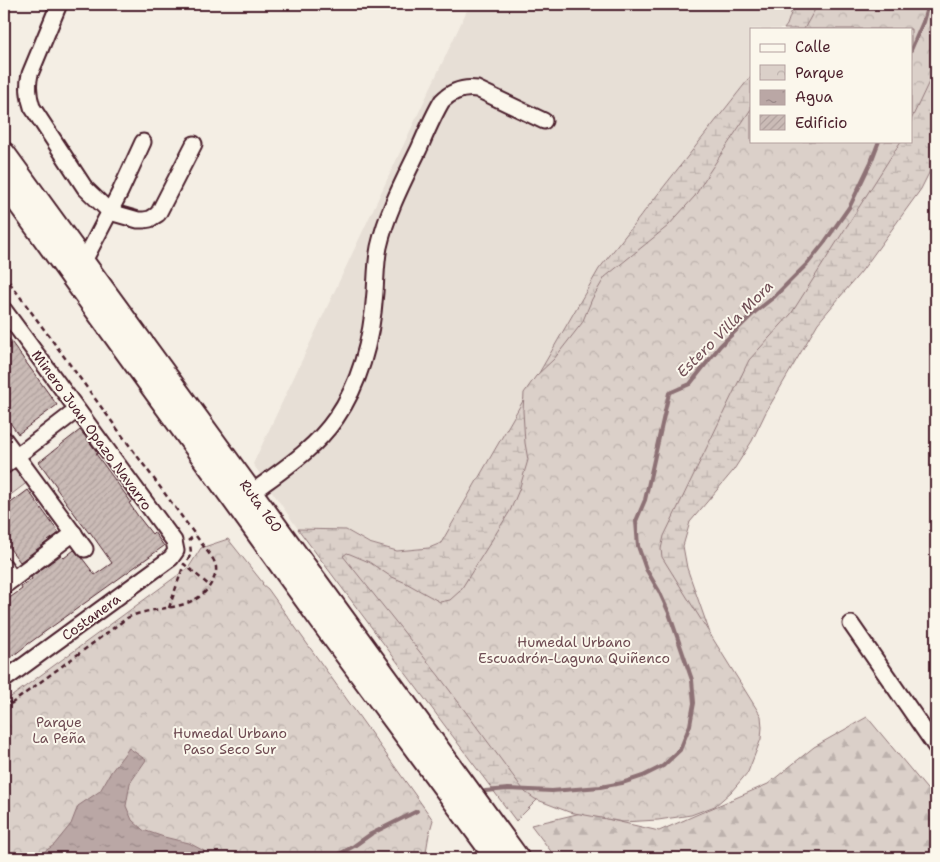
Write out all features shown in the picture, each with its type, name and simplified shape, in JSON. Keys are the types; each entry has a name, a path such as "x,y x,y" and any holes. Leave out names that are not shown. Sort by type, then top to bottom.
{"highway":[{"name":"Ruta 160","path":"4,153 518,858"},
{"name":"Ruta 160","path":"4,183 496,858"}],"street":[{"path":"59,4 30,74 28,86 32,107 85,188 110,212 138,220 150,219 158,214 194,144"},
{"path":"251,493 316,443 337,417 349,395 359,371 369,336 375,292 376,266 383,232 407,174 442,101 457,90 477,89 544,121"},
{"path":"84,263 143,142"},
{"name":"Minero Juan Opazo Navarro","path":"7,304 77,410 174,541 176,551"},
{"path":"4,466 77,410"},
{"path":"4,439 85,549"},
{"path":"4,566 8,582 74,533"},
{"name":"Costanera","path":"4,691 171,558 176,551"},
{"path":"851,624 936,747"}],"path":[{"path":"4,275 216,565 216,574 210,586 194,600 179,606 137,613 127,618 4,709"},
{"path":"4,290 7,304"},
{"path":"176,570 187,561 191,553 188,541 195,535"},
{"path":"184,564 210,586"},
{"path":"168,608 184,564"},
{"path":"4,691 11,704"}],"shaded area":[{"path":"470,4 794,4 785,28 750,28 750,77 599,269 441,543 429,548 397,551 369,543 346,530 298,529 253,464"}],"green space":[{"name":"Humedal Urbano Escuadrón-Laguna Quiñenco","path":"794,4 936,4 936,159 921,189 861,272 818,323 766,412 752,441 733,471 690,522 683,546 687,568 730,690 538,799 516,821 298,529 346,530 369,543 397,551 429,548 441,543 599,269 750,77 750,142 912,142 912,28 785,28"},
{"path":"818,4 936,4 936,67 912,118 912,28 805,28"},
{"name":"Humedal Urbano Escuadrón-Laguna Quiñenco","path":"750,111 750,142 900,142 791,314 749,360 664,536 661,549 662,557 761,716 761,739 748,772 731,792 715,806 691,815 658,820 623,822 569,812 535,799 525,792 439,676 343,556 347,553 369,562 390,576 440,602 450,600 460,591 510,511 519,490 528,460 523,411 524,393 536,376 554,359 582,323 592,299 605,277 668,226 695,196"},
{"path":"16,468 29,481 4,500 4,477"},
{"name":"Humedal Urbano Paso Seco Sur","path":"228,539 262,584 268,589 433,820 425,858 4,858 4,702 189,567 201,548"},
{"path":"867,717 936,800 936,858 556,858 531,825 581,813 659,831 768,784 814,747"}],"water":[{"path":"129,748 146,760 130,783 126,806 132,820 143,830 189,843 204,851 202,858 35,858 54,845 71,824 78,806 100,791 111,772"}],"building":[{"path":"4,332 57,405 18,434 4,414"},
{"path":"80,430 98,453 96,454 131,502 129,503 138,516 152,534 154,532 164,546 4,663 4,602 22,589 21,587 32,579 31,577 61,555 64,558 74,550 95,575 112,563 39,462"},
{"path":"28,490 59,533 20,562 4,541 4,508"}],"waterway":[{"name":"Estero Villa Mora","path":"912,48 928,4"},
{"name":"Estero Villa Mora","path":"485,791 508,789 552,791 622,783 643,776 663,766 680,750 690,725 694,703 692,680 669,613 646,569 638,546 636,521 645,500 669,393 690,384 720,346 808,263 850,206 879,142"},
{"name":"Estero Villa Mora","path":"321,858 334,857 371,834 417,811"}],"park label":[{"name":"Parque La Peña","path":"59,730"}]}
